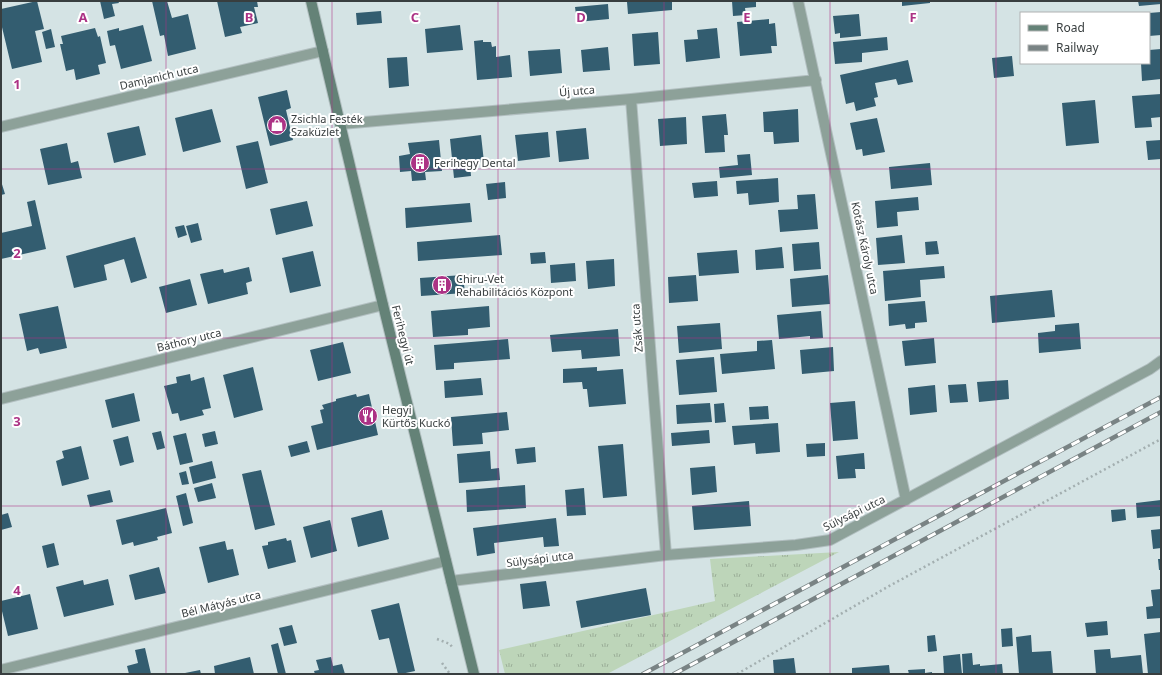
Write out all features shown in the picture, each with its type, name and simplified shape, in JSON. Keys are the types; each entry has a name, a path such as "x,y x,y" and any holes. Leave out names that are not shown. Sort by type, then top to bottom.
{"main road":[{"name":"Ferihegyi út","path":"311,1 383,305 474,674"}],"street":[{"name":"Kotász Károly utca","path":"798,1 906,500"},
{"name":"Damjanich utca","path":"1,127 323,51"},
{"name":"Új utca","path":"341,124 632,99 816,80"},
{"name":"Zsák utca","path":"632,99 666,554"},
{"name":"Báthory utca","path":"1,399 383,305"},
{"name":"Sülysápi utca","path":"451,581 666,554 796,545 830,540 1150,369 1161,361"},
{"name":"Bél Mátyás utca","path":"1,670 446,561"}],"path":[{"path":"737,674 891,585 1161,439"},
{"path":"437,639 450,644 453,650"},
{"path":"442,663 450,674"}],"green space":[{"path":"839,552 607,674 505,674 499,650 715,601 710,559"}],"building":[{"path":"37,1 44,29 35,31 42,62 12,69 1,23 1,9"},
{"path":"100,1 118,1 119,3 112,4 115,16 104,19"},
{"path":"152,1 167,1 172,18 188,14 196,49 168,56 164,35 160,36"},
{"path":"217,1 257,1 258,7 254,7 258,23 240,27 242,33 225,37"},
{"path":"672,1 672,10 628,14 627,2"},
{"path":"732,1 756,1 756,7 745,8 746,15 733,16"},
{"path":"902,1 930,1 930,3 902,6"},
{"path":"1138,1 1161,1 1161,4 1139,6"},
{"path":"608,4 609,19 577,22 575,7"},
{"path":"381,11 382,23 357,25 356,13"},
{"path":"1161,12 1161,35 1150,36 1150,13"},
{"path":"859,14 861,36 840,38 840,33 835,34 833,16"},
{"path":"769,19 769,24 775,23 777,46 771,46 772,53 740,56 737,22"},
{"path":"143,25 152,61 121,69 115,45 110,46 107,31 119,28 119,31"},
{"path":"460,25 463,50 427,53 425,29"},
{"path":"95,28 98,37 100,36 106,63 98,65 100,74 76,80 74,69 66,71 60,44 63,44 61,36"},
{"path":"717,28 720,58 686,62 684,40 698,39 697,30"},
{"path":"51,29 55,47 46,49 42,32"},
{"path":"658,32 660,64 634,66 632,34"},
{"path":"887,37 888,50 862,53 862,62 835,64 833,42"},
{"path":"483,40 483,42 491,42 492,47 496,46 496,57 510,55 512,77 477,80 474,41"},
{"path":"608,47 610,70 583,72 581,50"},
{"path":"560,49 562,73 530,76 528,51"},
{"path":"1161,49 1161,79 1142,81 1141,64 1150,64 1150,50"},
{"path":"1012,56 1014,76 994,78 992,58"},
{"path":"407,57 409,86 389,88 387,58"},
{"path":"908,60 913,82 898,85 896,79 875,83 878,97 874,98 876,106 856,111 854,102 846,104 840,75"},
{"name":"Zsichla Festék Szaküzlet","path":"287,90 291,108 286,110 293,140 270,146 258,97"},
{"path":"1161,94 1161,117 1151,118 1152,127 1135,128 1132,96"},
{"path":"1095,100 1099,143 1066,146 1062,103"},
{"path":"212,109 221,142 183,152 175,118"},
{"path":"798,109 799,142 774,144 773,132 764,132 763,112"},
{"path":"726,114 728,135 724,135 725,152 705,153 702,116"},
{"path":"686,117 687,144 660,146 658,119"},
{"path":"877,118 885,152 863,156 862,149 856,150 850,123"},
{"path":"139,126 146,155 114,163 107,133"},
{"path":"586,128 589,159 559,162 556,131"},
{"path":"548,132 550,157 518,161 515,135"},
{"path":"481,135 484,162 470,163 471,176 454,178 450,139"},
{"name":"Ferihegy Dental","path":"439,140 442,171 425,172 426,180 412,181 411,171 400,172 399,156 410,154 408,143"},
{"path":"1161,140 1161,159 1148,160 1146,141"},
{"path":"258,141 268,183 246,189 236,146"},
{"path":"67,143 71,163 78,161 82,178 48,185 40,149"},
{"path":"750,154 752,175 720,178 719,167 738,165 737,155"},
{"path":"930,163 932,185 891,189 889,167"},
{"path":"778,178 779,202 749,205 748,193 737,194 736,181"},
{"path":"1,181 5,194 1,195"},
{"path":"717,181 718,196 694,198 692,183"},
{"path":"505,182 506,198 488,200 486,184"},
{"path":"815,194 818,229 780,232 778,210 798,209 797,195"},
{"path":"918,197 919,210 897,212 898,226 877,228 875,201"},
{"path":"35,200 46,249 1,259 1,233 32,226 27,202"},
{"path":"307,201 313,226 276,235 270,209"},
{"path":"470,203 472,222 406,228 405,208"},
{"path":"198,223 202,240 191,243 186,226"},
{"path":"184,225 187,235 178,238 175,227"},
{"path":"500,235 502,255 418,261 417,242"},
{"path":"902,235 905,263 878,265 876,238"},
{"path":"135,237 147,278 131,283 124,259 104,265 107,280 74,288 66,256"},
{"path":"937,241 939,254 926,255 925,242"},
{"path":"819,242 821,269 794,271 792,244"},
{"path":"782,247 784,268 756,270 755,250"},
{"path":"737,250 739,273 699,276 697,253"},
{"path":"313,251 321,286 290,293 282,258"},
{"path":"545,252 546,263 531,264 530,253"},
{"path":"614,259 615,286 588,289 586,261"},
{"path":"575,263 576,281 551,283 550,265"},
{"path":"944,266 945,278 920,280 921,297 885,301 883,271"},
{"path":"249,267 252,281 246,283 248,294 208,304 200,274 223,269 224,273"},
{"name":"Chiru-Vet Rehabilitációs Központ","path":"463,275 465,293 421,296 420,278"},
{"path":"696,275 698,301 669,303 668,277"},
{"path":"828,275 830,304 792,307 790,279"},
{"path":"190,279 197,305 166,313 159,287"},
{"path":"1052,290 1055,317 992,323 990,296"},
{"path":"925,301 927,322 915,323 915,328 906,329 905,324 889,326 888,304"},
{"path":"58,306 67,348 40,354 38,348 27,351 19,314"},
{"path":"489,306 490,327 468,329 468,335 433,337 431,311"},
{"path":"821,311 823,338 810,339 810,336 779,339 777,315"},
{"path":"720,323 722,349 679,353 677,326"},
{"path":"1079,323 1081,349 1039,353 1038,333 1055,331 1055,325"},
{"path":"618,329 620,356 582,359 581,350 552,352 550,335"},
{"path":"934,338 936,363 905,366 902,341"},
{"path":"508,339 510,359 454,363 454,369 436,370 434,345"},
{"path":"772,340 775,369 722,374 720,354 757,351 757,341"},
{"path":"343,342 351,373 318,381 310,350"},
{"path":"833,347 834,371 802,374 800,350"},
{"path":"714,357 717,392 679,395 676,360"},
{"path":"253,367 263,410 234,418 223,375"},
{"path":"597,367 597,371 623,369 626,404 589,407 587,389 583,389 582,382 563,383 563,369"},
{"path":"190,374 191,381 204,377 211,408 202,410 204,415 180,421 178,413 172,414 164,386 177,383 176,377"},
{"path":"481,378 483,395 445,398 444,381"},
{"path":"1008,380 1009,399 979,402 977,382"},
{"path":"966,384 968,402 950,403 948,385"},
{"path":"935,385 937,412 910,415 908,388"},
{"path":"134,393 140,421 112,428 105,400"},
{"path":"356,394 357,397 369,394 378,435 317,450 311,426 323,423 320,410 324,409 322,405 336,401 336,399"},
{"path":"855,401 858,439 833,441 830,403"},
{"path":"710,403 712,422 677,424 676,405"},
{"path":"724,403 726,422 715,423 714,404"},
{"path":"768,406 769,419 750,420 749,407"},
{"path":"507,412 509,430 482,433 483,444 453,446 451,417"},
{"path":"778,423 780,452 756,454 755,443 734,445 732,426"},
{"path":"709,430 710,443 672,446 671,433"},
{"path":"161,431 165,448 157,450 152,433"},
{"path":"215,431 218,444 205,447 202,434"},
{"path":"186,433 193,462 180,465 173,436"},
{"path":"128,436 134,462 120,466 113,440"},
{"path":"307,441 310,452 291,457 288,446"},
{"path":"825,443 825,456 807,457 806,444"},
{"path":"623,444 627,496 603,498 598,446"},
{"path":"81,446 89,479 62,486 56,461 64,458 62,451"},
{"path":"535,447 536,462 517,464 515,449"},
{"path":"490,451 491,469 499,468 500,480 459,483 457,454"},
{"path":"864,453 865,469 855,469 856,478 838,479 836,456"},
{"path":"212,461 216,478 193,484 189,467"},
{"path":"715,466 717,492 692,495 690,468"},
{"path":"261,470 275,525 255,530 242,474"},
{"path":"186,471 189,484 182,485 179,473"},
{"path":"212,483 216,498 198,502 194,488"},
{"path":"525,485 526,508 467,512 466,490"},
{"path":"584,488 586,515 567,516 565,490"},
{"path":"110,490 113,502 90,507 87,495"},
{"path":"186,493 193,523 183,526 176,496"},
{"path":"1161,500 1161,516 1137,518 1136,503"},
{"path":"749,501 751,526 694,530 692,506"},
{"path":"166,508 172,533 157,537 158,540 134,546 133,542 122,545 116,520"},
{"path":"1125,509 1126,520 1112,522 1111,510"},
{"path":"382,510 389,539 358,547 351,518"},
{"path":"8,513 12,527 1,530 1,515"},
{"path":"556,518 559,546 544,547 543,537 494,543 495,553 477,556 473,528"},
{"path":"330,520 337,551 311,558 303,527"},
{"path":"1161,529 1161,548 1153,549 1151,530"},
{"path":"286,538 287,541 291,540 296,562 268,569 262,546 268,545 268,542"},
{"path":"225,541 227,550 233,549 239,575 208,583 199,547"},
{"path":"54,543 59,565 47,568 42,546"},
{"path":"1158,559 1161,559 1161,570 1159,570"},
{"path":"159,567 166,593 135,600 129,575"},
{"path":"108,579 114,605 64,617 56,587 83,580 84,585"},
{"path":"546,581 550,606 523,609 520,584"},
{"path":"646,588 651,615 581,628 576,601"},
{"path":"1161,589 1161,618 1147,619 1146,607 1153,606 1151,590"},
{"path":"30,594 38,629 8,636 1,601"},
{"path":"399,603 415,671 401,674 398,674 389,638 379,640 371,610"},
{"path":"1107,621 1108,635 1087,637 1085,623"},
{"path":"292,625 297,643 284,646 279,628"},
{"path":"1012,628 1013,646 1002,647 1001,629"},
{"path":"1161,632 1161,673 1148,674 1144,634"},
{"path":"935,635 937,651 928,652 927,636"},
{"path":"1031,635 1032,652 1051,651 1053,674 1019,674 1016,637"},
{"path":"278,643 286,674 278,674 271,645"},
{"path":"145,648 151,674 129,674 127,666 138,663 135,650"},
{"path":"1110,649 1111,658 1141,655 1143,674 1096,674 1094,650"},
{"path":"972,653 973,665 980,664 980,666 1002,664 1003,674 963,674 962,654"},
{"path":"960,654 962,674 944,674 943,656"},
{"path":"250,657 254,674 215,674 214,666"},
{"path":"331,657 333,666 342,664 345,674 315,674 314,671 319,670 316,660"},
{"path":"794,658 796,674 774,674 773,660"},
{"path":"889,665 890,674 852,674 852,668"},
{"path":"925,669 925,673 932,672 932,674 909,674 908,670"},
{"path":"200,670 201,674 185,674 185,673"}],"railway":[{"path":"643,674 1161,397"},
{"path":"674,674 1161,412"}],"place":[{"name":"Zsichla Festék Szaküzlet","path":"277,125"},
{"name":"Ferihegy Dental","path":"420,163"},
{"name":"Chiru-Vet Rehabilitációs Központ","path":"442,285"},
{"name":"Hegyi Kürtős Kuckó","path":"368,416"}]}
